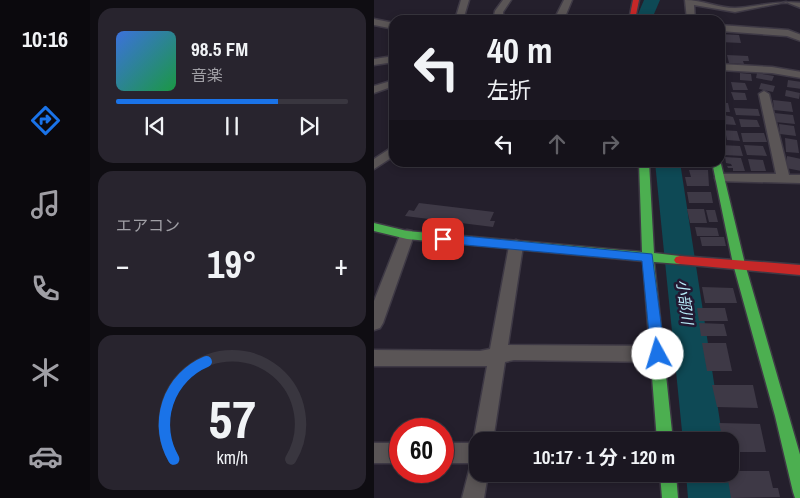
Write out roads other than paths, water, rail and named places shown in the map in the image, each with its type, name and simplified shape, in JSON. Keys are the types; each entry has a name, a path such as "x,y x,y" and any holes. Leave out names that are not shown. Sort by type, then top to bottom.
{"street":[{"path":"460,15 463,0"},
{"path":"498,15 498,11 507,0"},
{"path":"561,15 568,0"},
{"path":"633,15 636,0"},
{"path":"690,15 689,1 735,10 786,0 800,6"},
{"path":"374,22 389,25"},
{"path":"725,28 788,33 800,38"},
{"path":"374,62 389,60"},
{"path":"725,67 772,70 800,75"},
{"path":"374,90 389,85"},
{"path":"764,94 784,179"},
{"path":"374,165 389,154"},
{"path":"644,167 648,257 664,432"},
{"path":"718,167 740,264 791,417 800,492"},
{"path":"721,178 800,179"},
{"path":"374,227 407,235 800,270"},
{"path":"374,323 407,235"},
{"path":"485,432 516,246"},
{"path":"374,358 480,359 514,352 658,354"},
{"path":"374,453 389,453"},
{"path":"454,453 469,453"},
{"path":"473,498 476,482"},
{"path":"669,482 670,498"}],"waterway":[{"name":"小部川","path":"646,15 652,0"},
{"name":"小部川","path":"668,167 702,432"},
{"name":"小部川","path":"708,482 710,498"}]}
